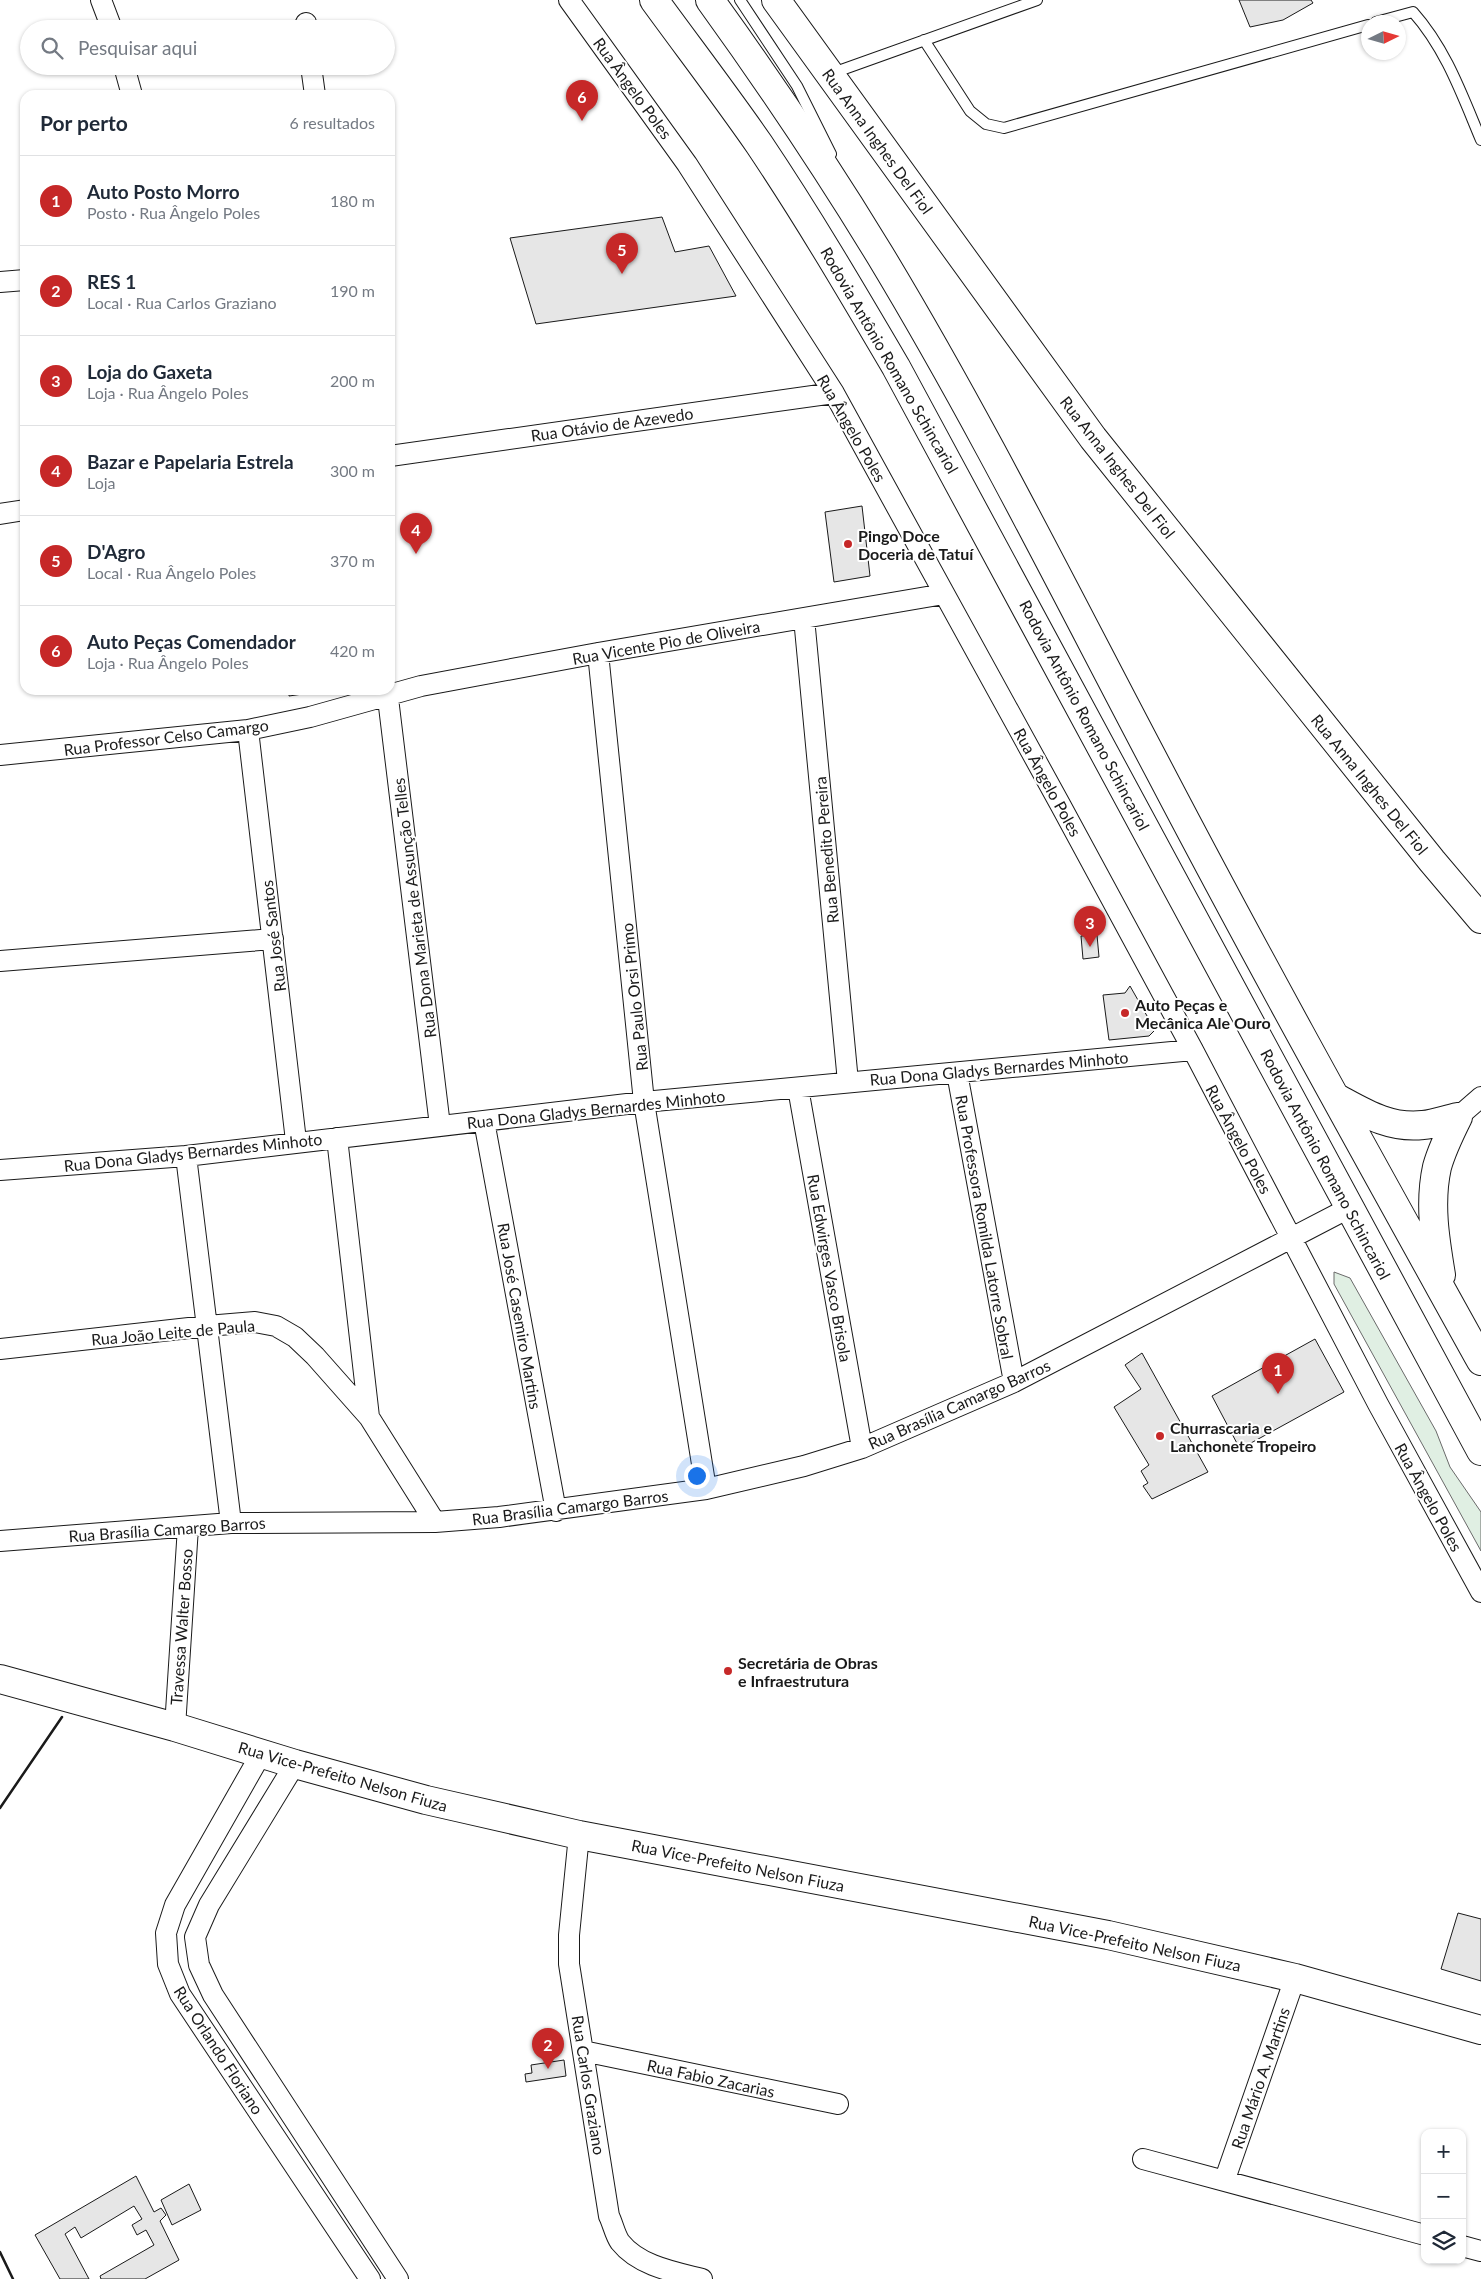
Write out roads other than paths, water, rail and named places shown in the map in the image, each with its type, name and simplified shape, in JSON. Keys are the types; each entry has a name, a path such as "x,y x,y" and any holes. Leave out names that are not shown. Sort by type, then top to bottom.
{"main road":[{"name":"Rodovia Antônio Romano Schincariol","path":"654,0 784,182 846,280 892,359 1481,1451"},
{"path":"710,0 796,121 879,254 980,430 1233,912 1481,1360"},
{"name":"Rua Anna Inghes Del Fiol","path":"776,0 1093,438 1432,861 1481,918"},
{"path":"1335,1097 1375,1119 1398,1125 1424,1125 1458,1117"},
{"path":"1445,1296 1435,1237 1433,1199 1437,1167 1458,1117"},
{"name":"Rua Vice-Prefeito Nelson Fiuza","path":"0,1678 175,1726 261,1754 426,1800 579,1835 1108,1935 1295,1978 1481,2030"}],"street":[{"path":"101,0 109,20"},
{"name":"Rua Ângelo Poles","path":"569,0 688,164 834,393 1192,1050 1291,1239 1481,1592"},
{"path":"126,75 131,90"},
{"path":"313,75 314,90"},
{"path":"0,282 20,280"},
{"name":"Rua Otávio de Azevedo","path":"395,455 834,393"},
{"path":"0,514 20,511"},
{"name":"Rua Vicente Pio de Oliveira","path":"395,691 598,653 944,594"},
{"name":"Rua Benedito Pereira","path":"804,618 848,1082"},
{"name":"Rua Paulo Orsi Primo","path":"598,653 644,1102 706,1489"},
{"name":"Rua Professor Celso Camargo","path":"0,755 248,730 310,717 379,695"},
{"name":"Rua Dona Marieta de Assunção Telles","path":"388,695 440,1126"},
{"name":"Rua José Santos","path":"248,730 296,1141"},
{"path":"0,961 273,939"},
{"name":"Rua Dona Gladys Bernardes Minhoto","path":"0,1170 186,1156 296,1141 337,1138 644,1102 1192,1050"},
{"name":"Rua Professora Romilda Latorre Sobral","path":"957,1073 1014,1382"},
{"name":"Rua Edwirges Vasco Brisola","path":"798,1088 862,1448"},
{"path":"1458,1117 1481,1097"},
{"name":"Rua José Casemiro Martins","path":"484,1121 556,1511"},
{"name":"Rua João Leite de Paula","path":"337,1138 368,1417"},
{"path":"186,1156 231,1523"},
{"name":"Rua Brasília Camargo Barros","path":"0,1541 231,1523 435,1522 556,1511 706,1489 804,1466 862,1448 1014,1382 1349,1208"},
{"name":"Rua João Leite de Paula","path":"0,1349 255,1322 276,1326 295,1337 315,1356 368,1417 435,1522"},
{"name":"Travessa Walter Bosso","path":"175,1726 188,1527"},
{"name":"Rua Orlando Floriano","path":"261,1754 175,1905 166,1933 168,1964 180,1994 370,2279"},
{"name":"Rua Orlando Floriano","path":"295,1764 209,1905 195,1937 199,1965 212,1995 398,2279"},
{"name":"Rua Carlos Graziano","path":"579,1835 569,1935 570,1964 610,2216 620,2241 641,2259 671,2272 702,2279"},
{"name":"Rua Mário A. Martins","path":"1224,2179 1295,1978"},
{"name":"Rua Fabio Zacarias","path":"583,2051 838,2104"},
{"path":"1143,2159 1224,2179 1421,2234"},
{"path":"1466,2247 1481,2251"}],"lane":[{"path":"740,0 798,86 879,254"},
{"path":"829,74 1037,0"},
{"path":"1402,15 1413,12 1424,24 1445,56 1481,140"},
{"path":"924,40 970,111 986,124 1004,128 1361,26"}],"place":[{"name":"Auto Peças Comendador","path":"582,121"},
{"name":"D'Agro","path":"622,274"},
{"name":"Pingo Doce Doceria de Tatuí","path":"848,544"},
{"name":"Bazar e Papelaria Estrela","path":"416,554"},
{"name":"Loja do Gaxeta","path":"1090,947"},
{"name":"Auto Peças e Mecânica Ale Ouro","path":"1125,1013"},
{"name":"Auto Posto Morro","path":"1278,1394"},
{"name":"Churrascaria e Lanchonete Tropeiro","path":"1160,1436"},
{"name":"Secretária de Obras e Infraestrutura","path":"728,1671"},
{"name":"RES 1","path":"548,2069"}]}
